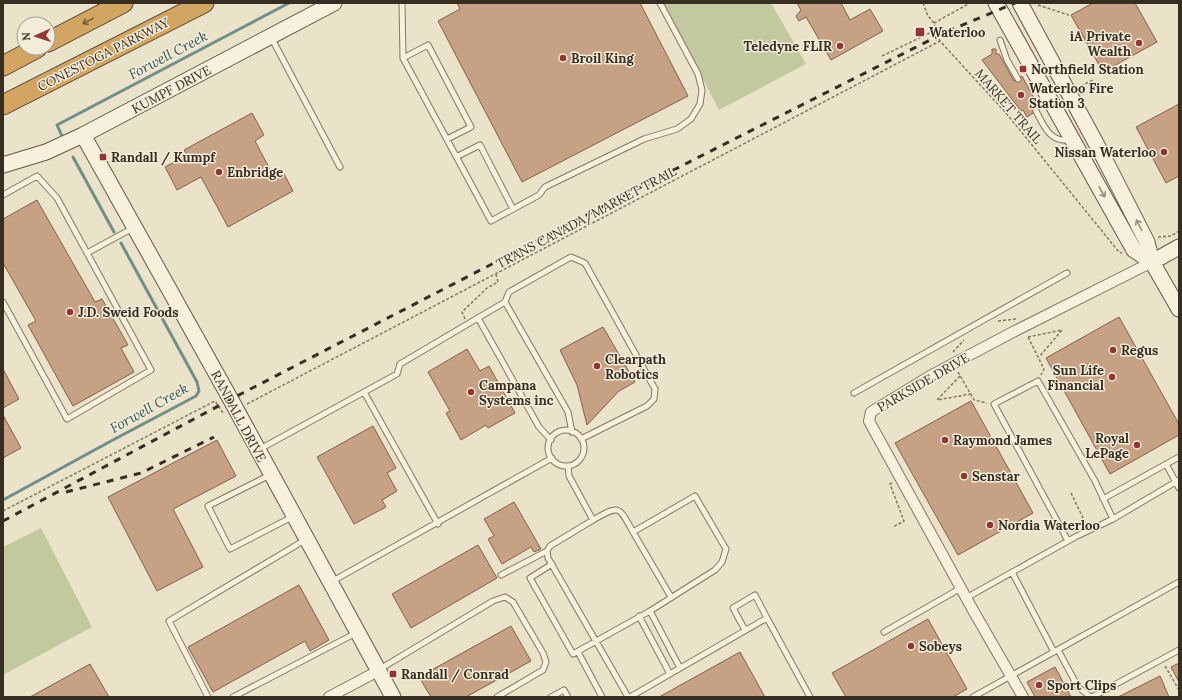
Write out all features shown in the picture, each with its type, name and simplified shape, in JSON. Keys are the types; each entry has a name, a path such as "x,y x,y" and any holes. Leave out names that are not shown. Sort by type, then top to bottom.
{"highway":[{"path":"56,38 123,3"},
{"name":"CONESTOGA PARKWAY","path":"3,106 204,3"},
{"path":"3,66 22,56"}],"street":[{"name":"KUMPF DRIVE","path":"3,165 46,152 83,135 334,3"},
{"path":"996,3 1006,36 1072,139 1134,250 1152,262"},
{"path":"1020,3 1084,120 1147,242 1152,262 1179,309"},
{"path":"1006,36 1031,22"},
{"path":"1072,139 1081,131 1084,120"},
{"name":"RANDALL DRIVE","path":"83,135 393,697"},
{"name":"PARKSIDE DRIVE","path":"1023,697 963,593 870,421 871,412 930,376 1179,247"},
{"path":"329,697 378,671"}],"lane":[{"path":"405,4 403,58 491,221 540,195 545,186 644,139 677,129 691,120 700,104 702,90 698,74 660,3"},
{"path":"271,36 340,167"},
{"path":"1006,36 1007,60 1018,79"},
{"path":"403,58 428,45 471,127 447,139"},
{"path":"1036,111 1047,131 1054,138 1063,141 1072,139"},
{"path":"456,157 480,145 513,209"},
{"path":"3,195 37,176 57,198 151,370 67,419 3,302"},
{"path":"87,253 134,227"},
{"path":"257,450 397,374 400,364 505,302 509,292 571,258 578,259 584,263 655,389 654,399 647,406 581,439"},
{"path":"854,393 1067,273"},
{"path":"505,302 568,412 572,432"},
{"path":"478,318 539,427 551,440"},
{"path":"1068,541 994,404 1038,381 1095,481 1113,519"},
{"path":"364,392 438,524"},
{"path":"560,432 572,432 581,439 584,445 582,456 575,464 562,466 552,458 549,450 551,440 560,432"},
{"path":"1103,499 1179,457"},
{"path":"330,583 438,524 552,458"},
{"path":"1166,464 1177,481 1179,488"},
{"path":"568,466 569,476 593,520"},
{"path":"270,474 208,506 230,549 294,516"},
{"path":"884,632 963,593 1012,572 1068,541 1113,519 1177,481"},
{"path":"552,564 530,578 573,654 650,611 715,570 722,562 726,549 694,496 633,532"},
{"path":"501,575 547,551 550,546 614,509 621,512 671,597"},
{"path":"208,697 169,621 306,539"},
{"path":"547,551 552,564 629,697 767,618"},
{"path":"1012,572 1078,687 1092,697 1179,650"},
{"path":"974,697 1179,582"},
{"path":"745,630 733,608 755,595 810,697"},
{"path":"378,671 493,600 505,597 513,602 544,653 546,662 543,670 497,697"},
{"path":"650,611 680,668"},
{"path":"639,616 670,674"},
{"path":"233,697 357,632"},
{"path":"578,652 602,697"},
{"path":"551,697 564,690 568,697"}],"path":[{"path":"923,3 928,16 934,23 940,41"},
{"path":"934,23 970,3"},
{"path":"1038,5 1068,15"},
{"path":"882,56 936,30"},
{"name":"MARKET TRAIL","path":"940,41 1006,113 1119,252 1126,254"},
{"name":"TRANS CANADA/MARKET TRAIL","path":"244,406 940,41"},
{"path":"1081,86 1093,80"},
{"path":"1156,237 1171,236 1179,231"},
{"path":"467,325 462,312 487,288 498,282 496,274"},
{"path":"979,323 1017,319 1018,321"},
{"path":"1028,337 1062,330 1039,357"},
{"path":"1026,334 1044,369 1038,381"},
{"path":"950,356 964,339"},
{"path":"957,370 974,400 994,404"},
{"path":"960,376 936,400 970,394"},
{"path":"3,511 215,401 222,413"},
{"path":"893,527 904,521 890,484 894,482"},
{"path":"1071,493 1090,531"},
{"path":"1165,665 1179,690"}],"green space":[{"path":"663,3 771,3 806,64 719,110"},
{"path":"41,528 92,627 3,675 3,547"}],"building":[{"name":"Broil King","path":"457,3 640,3 688,96 522,182 438,21 460,9"},
{"name":"Teledyne FLIR","path":"797,3 841,3 850,20 870,9 883,31 831,60 806,17 799,21 796,16 801,10"},
{"path":"1093,3 1135,3 1157,42 1103,72 1071,15"},
{"name":"Waterloo Fire Station 3","path":"992,49 996,49 996,54 999,54 1014,81 1022,76 1040,109 1027,117 1023,110 1021,111 982,60 992,54"},
{"name":"Nissan Waterloo","path":"1179,104 1179,176 1166,183 1136,127"},
{"name":"Enbridge","path":"252,113 264,135 255,141 273,175 282,170 293,191 228,227 201,177 177,190 165,167 187,155 184,150"},
{"name":"J.D. Sweid Foods","path":"37,200 95,302 102,299 128,345 121,348 134,372 73,406 28,325 36,321 3,263 3,219"},
{"path":"1119,317 1179,424 1179,435 1110,474 1046,358"},
{"name":"Clearpath Robotics","path":"603,327 635,382 619,391 587,425 577,385 560,350"},
{"name":"Campana Systems inc","path":"467,349 480,371 489,366 515,413 488,428 486,425 461,440 446,413 450,411 428,372"},
{"path":"3,369 19,399 3,408"},
{"path":"971,401 1033,513 958,555 895,443"},
{"path":"3,415 21,448 3,458"},
{"path":"373,426 396,468 387,473 397,491 382,500 386,507 354,524 317,457"},
{"path":"217,440 236,476 173,509 203,567 157,591 108,497"},
{"path":"514,502 541,549 534,552 531,547 502,564 488,539 494,536 484,519"},
{"path":"478,545 497,578 411,628 392,594"},
{"path":"299,585 329,640 310,651 305,641 213,692 188,647"},
{"name":"Sobeys","path":"928,619 967,689 953,697 846,697 832,673"},
{"path":"511,626 531,661 466,697 431,697 419,677"},
{"path":"740,652 765,697 659,697"},
{"path":"1179,663 1179,682 1171,667"},
{"path":"90,664 109,697 30,697"},
{"path":"1055,667 1071,697 1035,697 1027,682"},
{"path":"1160,676 1169,697 1118,697"}],"waterway":[{"name":"Forwell Creek","path":"62,136 57,125 289,3"},
{"name":"Forwell Creek","path":"73,157 114,232"},
{"name":"Forwell Creek","path":"3,500 196,396 199,391 197,382 121,243"}],"railway":[{"path":"3,521 237,396 693,160 946,32 1015,3"},
{"path":"66,492 141,473 214,437"}],"place":[{"name":"Waterloo","path":"920,32"},
{"name":"iA Private Wealth","path":"1139,43"},
{"name":"Teledyne FLIR","path":"840,46"},
{"name":"Broil King","path":"563,58"},
{"name":"Northfield Station","path":"1023,69"},
{"name":"Waterloo Fire Station 3","path":"1021,95"},
{"name":"Nissan Waterloo","path":"1164,152"},
{"name":"Randall / Kumpf","path":"103,157"},
{"name":"Enbridge","path":"219,172"},
{"name":"J.D. Sweid Foods","path":"70,312"},
{"name":"Regus","path":"1113,350"},
{"name":"Clearpath Robotics","path":"597,366"},
{"name":"Sun Life Financial","path":"1112,377"},
{"name":"Campana Systems inc","path":"471,392"},
{"name":"Raymond James","path":"945,440"},
{"name":"Royal LePage","path":"1137,445"},
{"name":"Senstar","path":"964,476"},
{"name":"Nordia Waterloo","path":"990,525"},
{"name":"Sobeys","path":"911,646"},
{"name":"Randall / Conrad","path":"393,674"},
{"name":"Sport Clips","path":"1039,685"}]}
